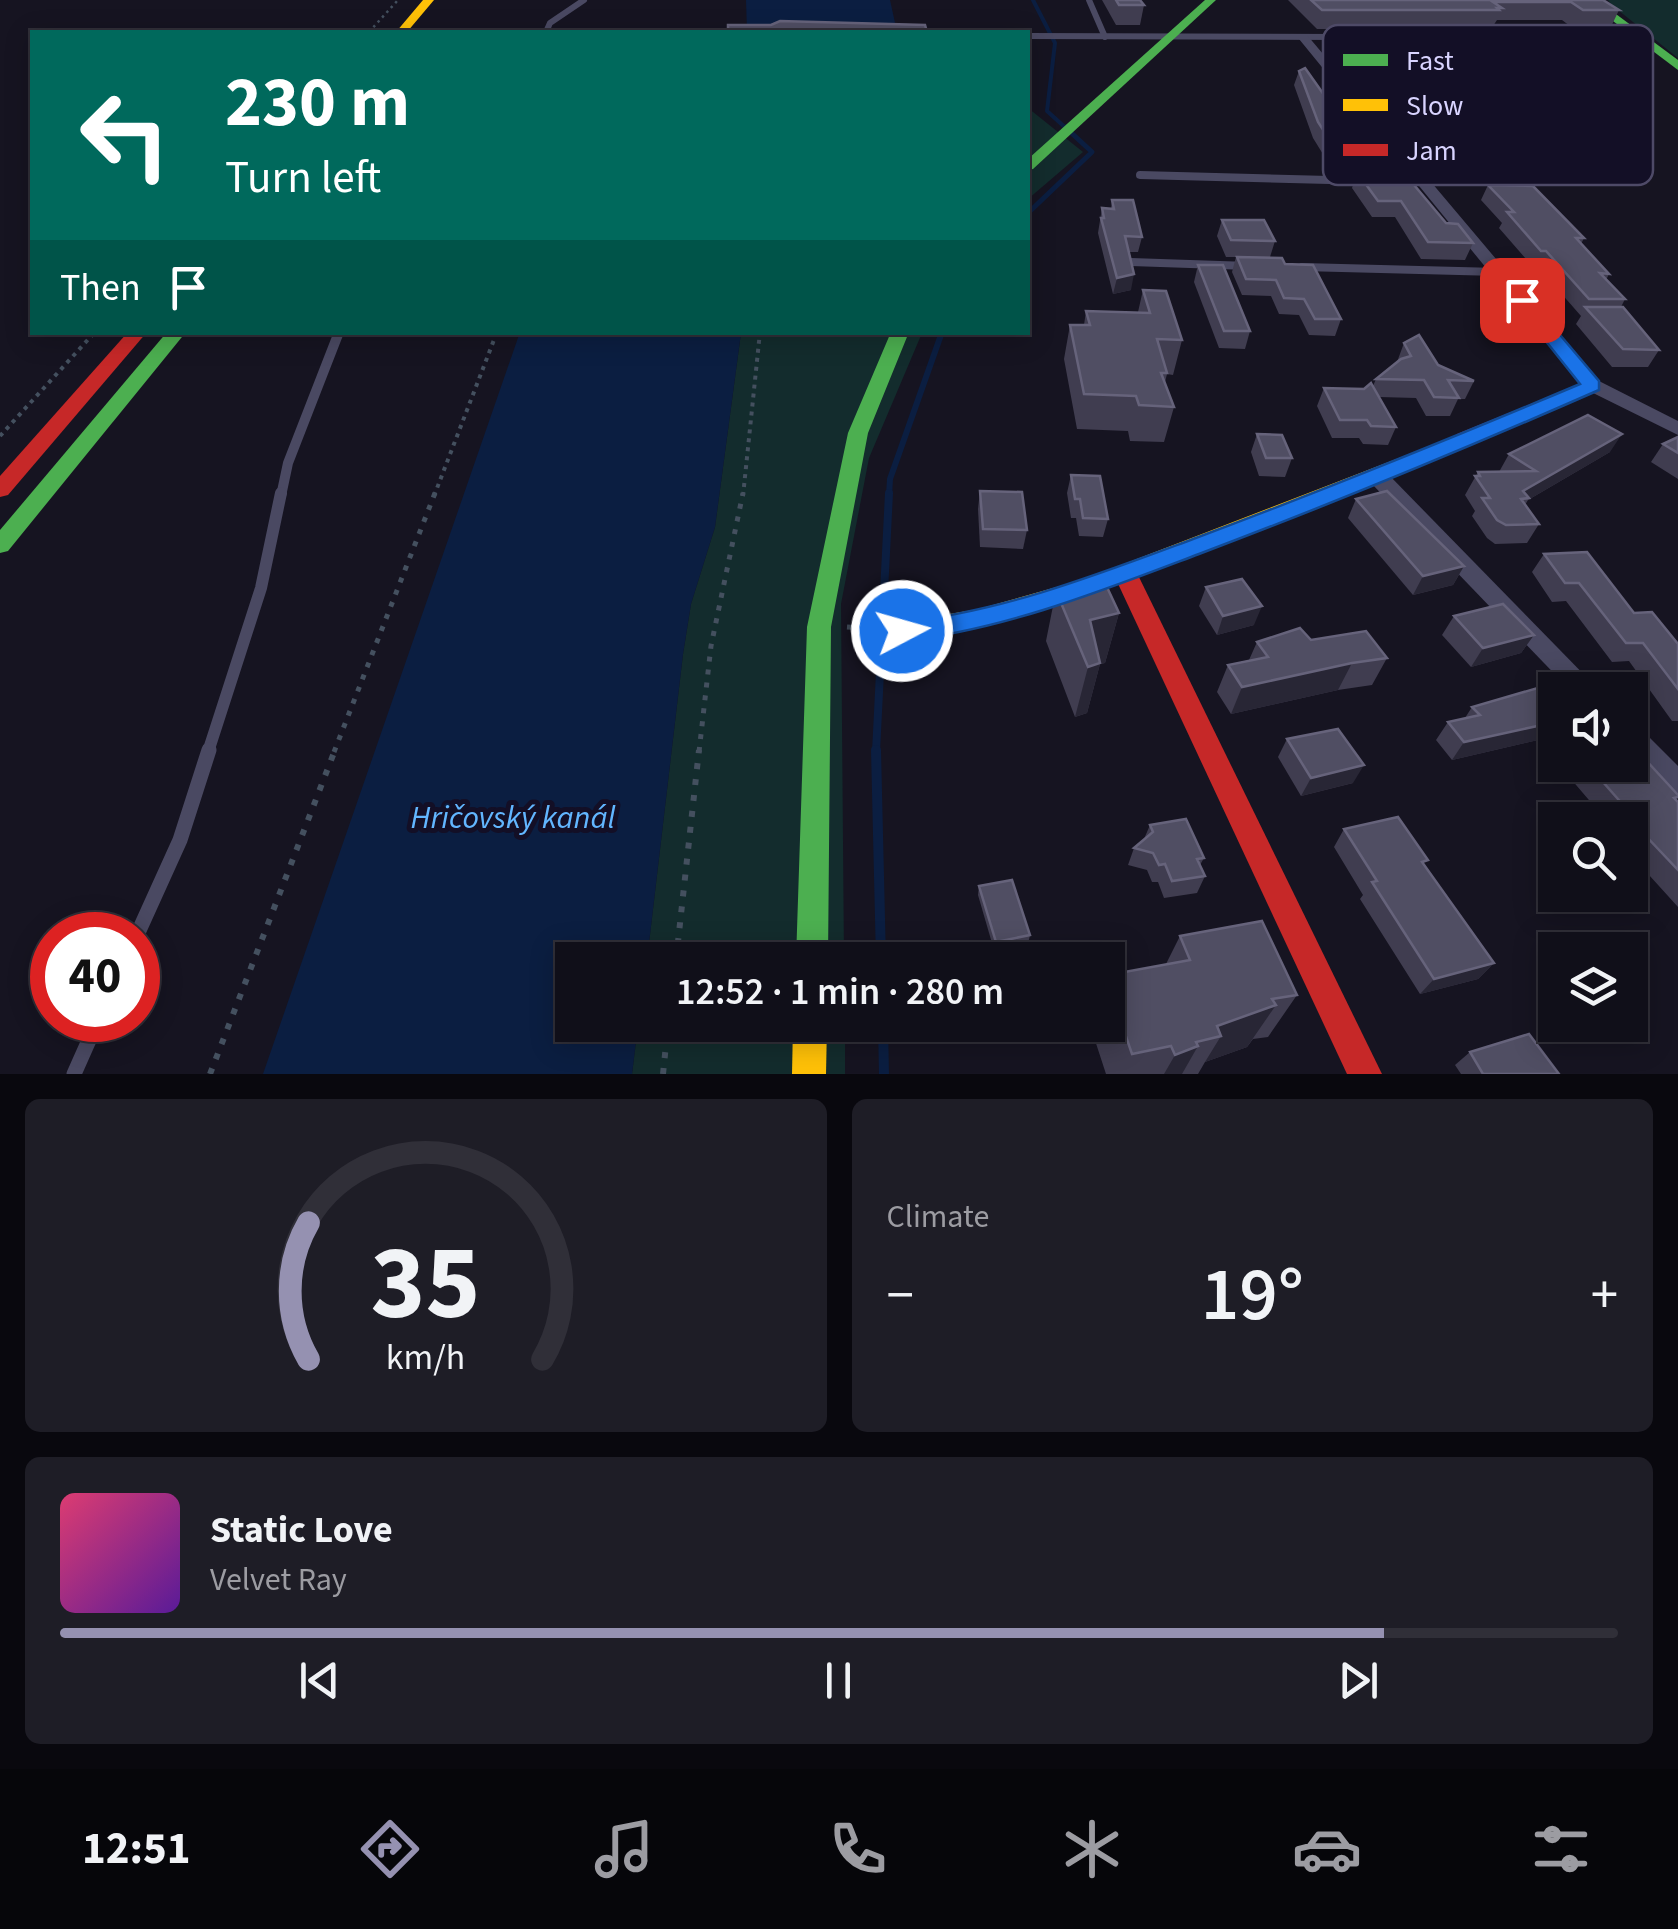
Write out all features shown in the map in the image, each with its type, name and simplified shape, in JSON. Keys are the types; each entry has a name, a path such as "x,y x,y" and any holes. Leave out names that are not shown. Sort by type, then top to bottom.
{"main road":[{"path":"403,30 429,0"},
{"path":"428,30 453,0"},
{"path":"1030,164 1211,0"},
{"path":"1590,0 1623,25"},
{"path":"1653,47 1678,66"},
{"path":"0,490 135,335"},
{"path":"0,545 175,335"},
{"path":"812,942 819,627 858,433 899,335"},
{"path":"902,631 957,626 1125,573 1379,478 1592,386"},
{"path":"1125,573 1365,1074"},
{"path":"809,1074 810,1042"}],"street":[{"path":"1303,37 1323,63"},
{"path":"1417,185 1498,272 1592,386 1678,430"},
{"path":"1379,478 1568,672"},
{"path":"1648,753 1678,784"}],"lane":[{"path":"547,30 550,22 584,0"},
{"path":"1088,0 1106,37"},
{"path":"1030,36 1323,37"},
{"path":"1140,175 1323,179"},
{"path":"1131,262 1270,266"},
{"path":"1289,266 1498,272"},
{"path":"147,912 180,840 261,588 288,463 337,335"},
{"path":"74,1074 88,1042"}],"path":[{"path":"371,30 398,0"},
{"path":"0,436 93,335"},
{"path":"210,1074 496,335"},
{"path":"678,942 711,646 740,522 759,335"},
{"path":"663,1074 666,1042"}],"green space":[{"path":"1608,0 1678,0 1678,58 1653,38 1653,25 1637,25"},
{"path":"1030,110 1083,152 1030,197"},
{"path":"741,335 921,335 869,458 841,604 844,942 649,942 691,604 715,527"},
{"path":"636,1042 845,1042 845,1074 632,1074"}],"water":[{"path":"746,0 890,0 897,30 747,30"},
{"name":"Hričovský kanál","path":"519,335 741,335 715,527 691,604 683,654 649,942 555,942 555,1042 636,1042 632,1074 263,1074"}],"building":[{"path":"1116,0 1140,0 1144,5 1119,5"},
{"path":"1311,0 1603,0 1619,10 1583,10 1571,2 1493,2 1502,8 1322,10"},
{"path":"780,21 925,25 926,30 728,30 728,25 771,25"},
{"path":"1305,68 1323,93 1323,130 1318,122 1299,71"},
{"path":"1366,185 1414,185 1446,223 1458,224 1473,243 1428,242 1401,201 1378,201"},
{"path":"1488,185 1533,186 1584,238 1576,238 1609,274 1600,273 1625,299 1589,299 1546,251 1541,251 1507,212 1514,212"},
{"path":"1112,200 1133,200 1142,237 1125,236 1134,274 1117,278 1101,218 1102,208 1114,209"},
{"path":"1222,220 1264,220 1275,241 1231,240"},
{"path":"1237,257 1282,258 1285,264 1313,265 1341,319 1315,319 1304,299 1284,298 1276,280 1246,279"},
{"path":"1198,265 1223,265 1250,331 1224,331"},
{"path":"1143,290 1166,291 1182,340 1157,339 1167,373 1161,373 1174,407 1139,405 1136,396 1084,394 1070,325 1090,325 1086,311 1150,313"},
{"path":"1585,307 1623,307 1659,350 1623,349"},
{"path":"1419,335 1438,365 1474,381 1448,380 1459,398 1434,397 1424,380 1376,379 1411,356 1404,343"},
{"path":"1371,383 1396,427 1371,426 1367,420 1340,420 1324,388 1364,389"},
{"path":"1588,415 1622,434 1523,491 1529,498 1521,499 1539,524 1506,525 1497,520 1482,498 1490,498 1475,476 1480,476 1478,472 1536,471 1509,454"},
{"path":"1257,434 1282,435 1292,458 1266,458"},
{"path":"1678,437 1678,453 1663,444"},
{"path":"1071,475 1100,476 1108,519 1083,518"},
{"path":"980,491 1022,492 1027,530 983,529"},
{"path":"1387,491 1464,566 1423,576 1356,499"},
{"path":"1587,552 1634,613 1652,612 1678,644 1678,689 1643,643 1626,643 1579,583 1565,583 1544,554"},
{"path":"1242,579 1262,606 1223,616 1206,587"},
{"path":"1106,585 1119,613 1090,620 1100,663 1088,667 1056,591"},
{"path":"1503,604 1534,635 1483,648 1454,616"},
{"path":"1300,628 1311,640 1366,631 1387,658 1242,687 1228,665 1268,657 1257,642"},
{"path":"1538,688 1538,726 1464,742 1448,722 1480,715 1472,707"},
{"path":"1338,729 1364,765 1311,778 1287,739"},
{"path":"1648,762 1678,795 1674,798 1678,802 1678,870 1648,838 1648,802 1621,802 1603,782 1648,782"},
{"path":"1398,817 1428,860 1422,862 1494,963 1434,979 1372,882 1377,881 1344,829"},
{"path":"1186,819 1204,858 1197,859 1205,876 1172,881 1165,864 1159,865 1153,853 1134,848 1153,832 1150,825"},
{"path":"1012,880 1030,935 996,942 979,886"},
{"path":"1262,921 1297,995 1272,999 1276,1005 1217,1026 1221,1036 1196,1042 1198,1046 1175,1055 1171,1046 1132,1054 1125,1034 1125,972 1190,960 1180,936"},
{"path":"1529,1034 1559,1074 1483,1074 1470,1052"}],"waterway":[{"path":"1033,0 1055,43 1047,111 1068,130"},
{"path":"1030,211 1092,152 1065,127"},
{"path":"889,496 890,479 941,335"},
{"path":"876,751 889,493"},
{"path":"876,751 881,942"},
{"path":"883,1042 884,1074"}],"traffic: fast":[{"path":"1030,164 1211,0"},
{"path":"1590,0 1623,25"},
{"path":"1653,47 1678,66"},
{"path":"0,545 175,335"},
{"path":"812,942 819,627 858,433 899,335"}],"traffic: slow":[{"path":"403,30 429,0"},
{"path":"902,631 979,618 1092,585 1464,439"},
{"path":"809,1074 810,1042"}],"traffic: jam":[{"path":"0,490 135,335"},
{"path":"1464,439 1592,385"},
{"path":"1125,573 1365,1074"}],"route":[{"path":"902,631 957,626 1125,573 1379,478 1592,386 1522,300"}]}
